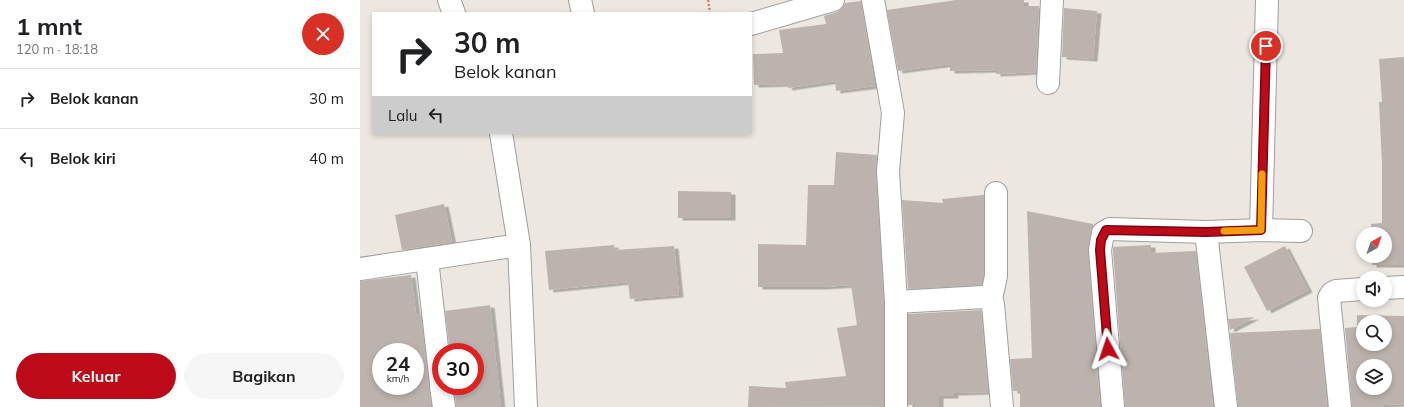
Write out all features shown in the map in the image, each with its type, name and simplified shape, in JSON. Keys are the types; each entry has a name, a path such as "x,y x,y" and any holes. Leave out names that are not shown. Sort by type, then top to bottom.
{"street":[{"path":"449,0 454,12"},
{"path":"580,0 583,12"},
{"path":"752,24 833,0"},
{"path":"872,0 894,113 888,171 896,302 896,407"},
{"path":"1048,83 1052,0"},
{"path":"1261,230 1267,0"},
{"path":"500,134 519,245 526,407"},
{"path":"996,193 996,276 991,299 993,304 1002,407"},
{"path":"1113,407 1100,250 1103,233 1110,229 1206,232 1261,230 1301,231"},
{"path":"1206,232 1226,407"},
{"path":"360,269 519,245"},
{"path":"427,259 436,343"},
{"path":"1392,288 1404,287"},
{"path":"1340,407 1329,298 1332,293 1336,291 1356,290"},
{"path":"896,302 984,297 991,299"},
{"path":"442,395 444,407"}],"path":[{"path":"708,0 710,12"}],"building":[{"path":"956,0 1024,0 1024,6 1039,6 1036,72 996,74 996,70 950,71 950,64 898,71 887,10"},
{"path":"861,1 875,86 836,91 835,81 788,88 787,84 754,85 753,54 783,53 779,30 826,24 824,16 837,12 845,3"},
{"path":"1064,8 1097,11 1093,59 1062,57"},
{"path":"1404,57 1404,265 1372,265 1372,263 1392,263 1392,227 1371,227 1371,224 1382,223 1382,163 1379,102 1382,102 1379,59"},
{"path":"836,152 877,155 876,172 884,302 884,406 748,407 749,386 786,388 785,382 846,376 837,328 857,325 851,285 822,287 758,287 758,244 806,245 808,185 834,185"},
{"path":"678,191 731,192 731,218 678,218"},
{"path":"984,195 984,275 981,285 908,289 902,200 943,203 942,199"},
{"path":"444,204 452,242 402,250 395,215"},
{"path":"1027,211 1093,224 1088,251 1100,407 1020,407 1020,391 1013,391 1010,359 1032,358"},
{"path":"614,245 615,250 674,246 679,295 630,299 628,282 549,290 545,251"},
{"path":"1151,245 1151,253 1196,251 1213,407 1125,407 1113,247"},
{"path":"1285,246 1308,290 1267,311 1244,267"},
{"path":"411,275 416,314 421,314 431,407 360,407 360,281"},
{"path":"490,305 501,407 456,407 455,395 484,395 484,343 449,343 445,311"},
{"path":"981,310 988,392 954,393 954,396 939,396 939,407 915,407 915,405 908,405 908,314"},
{"path":"1392,316 1404,316 1404,404 1383,405 1384,407 1352,407 1345,328 1356,327 1356,351 1392,351"},
{"path":"1255,317 1230,330 1228,319"},
{"path":"1320,329 1327,407 1238,407 1230,333"}],"slow traffic":[{"path":"1224,231 1261,230 1262,174"}],"route":[{"path":"1108,349 1102,291 1100,250 1103,233 1106,230 1206,232 1261,230 1266,46"}]}
